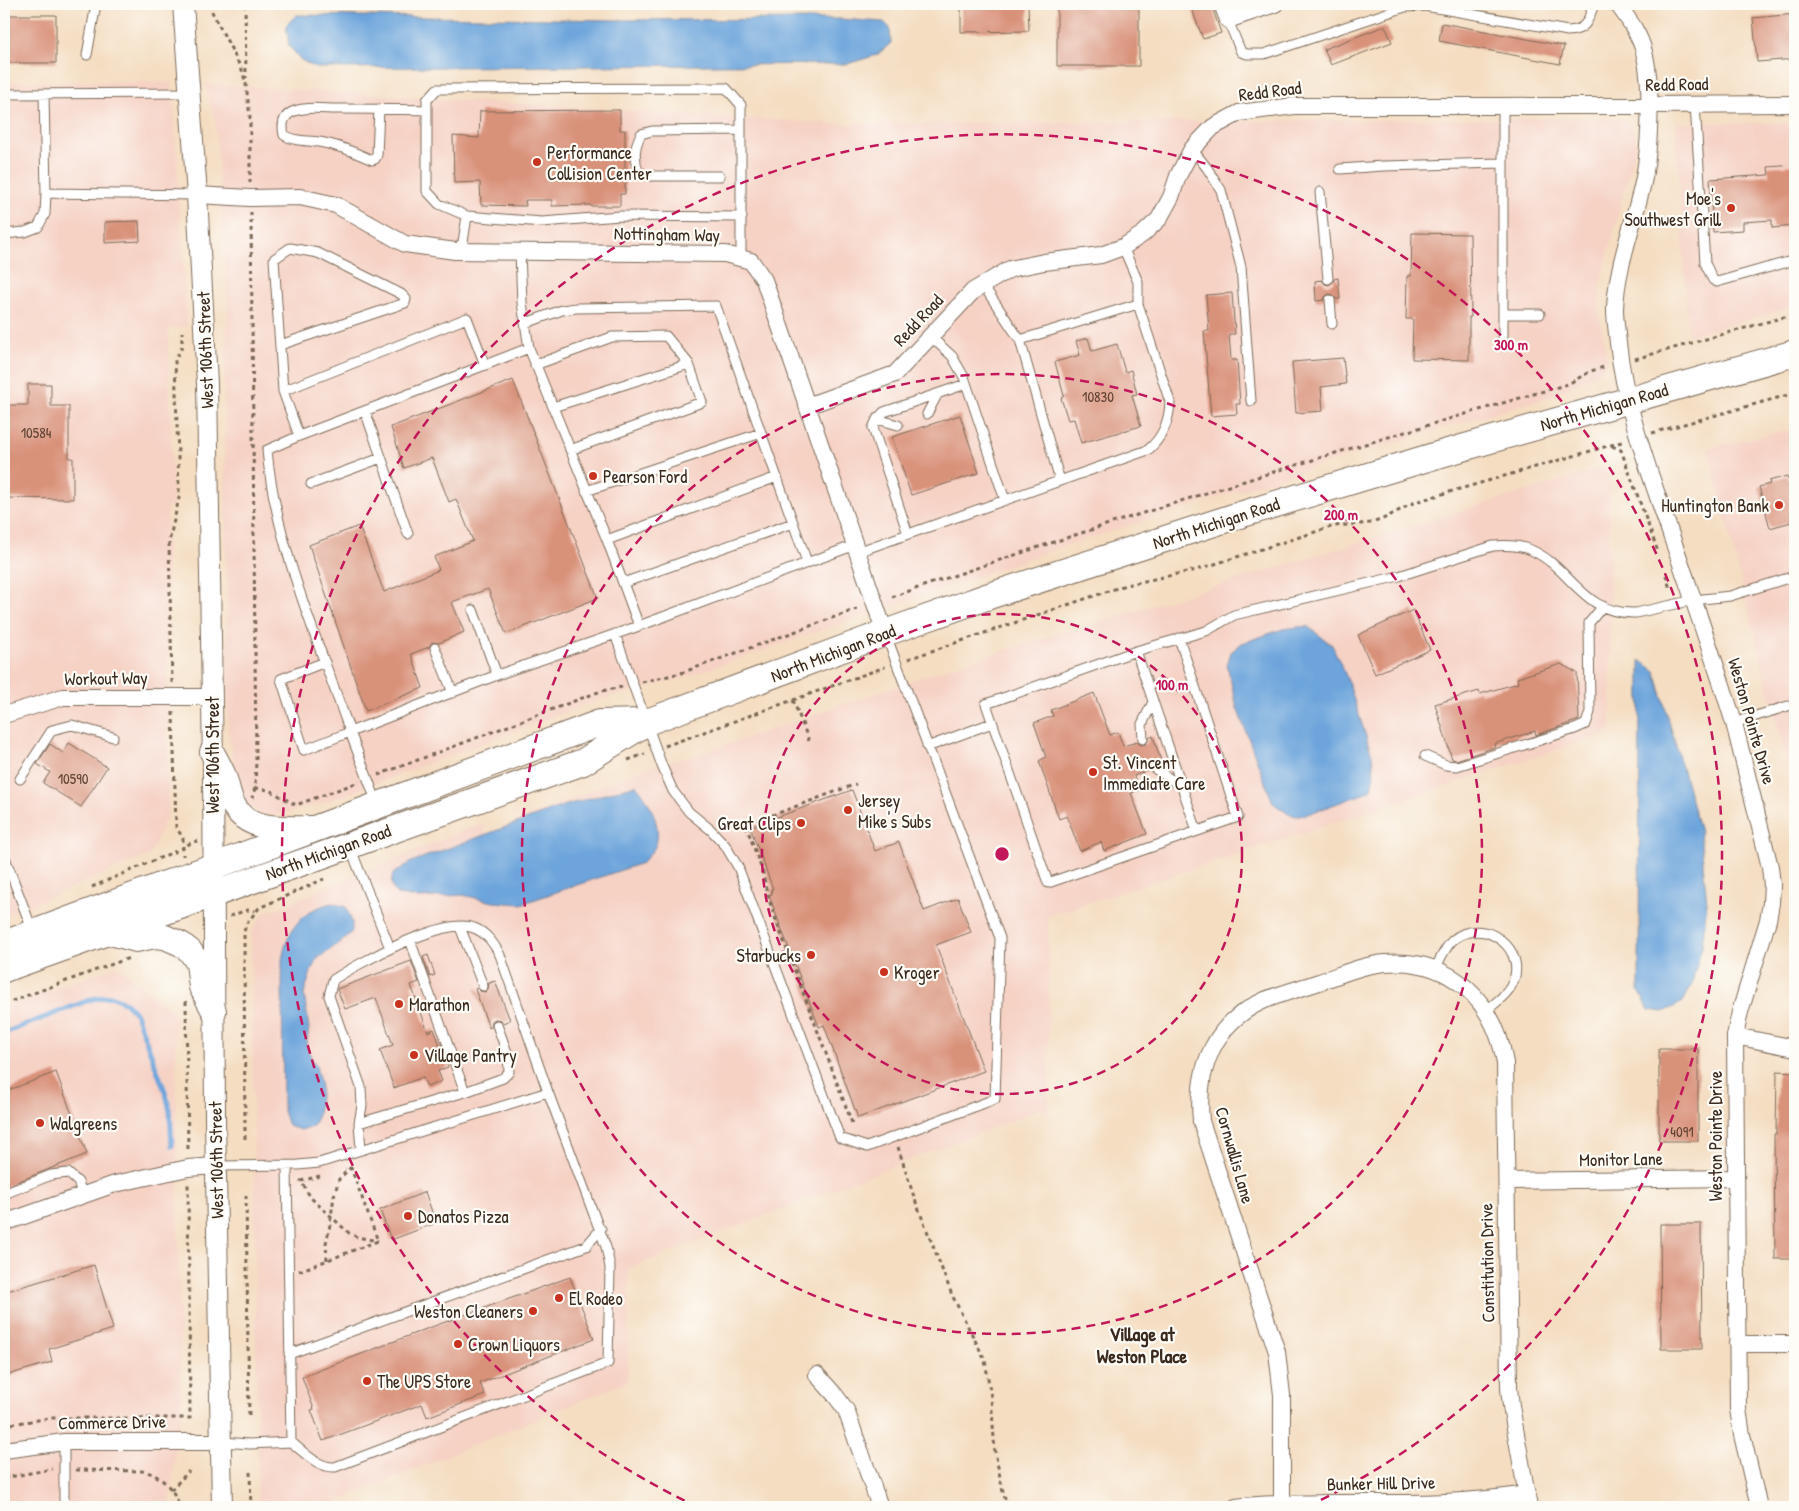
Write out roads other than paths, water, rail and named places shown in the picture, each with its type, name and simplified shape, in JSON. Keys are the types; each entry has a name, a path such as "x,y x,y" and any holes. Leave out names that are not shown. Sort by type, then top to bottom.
{"main road":[{"name":"North Michigan Road","path":"4,969 583,762 647,722 989,596 1233,517 1434,456 1795,354"},
{"name":"North Michigan Road","path":"4,944 600,723 647,722"},
{"path":"212,752 225,777 228,792 236,809 245,817 263,827 318,828"},
{"path":"107,932 136,940 154,936 165,937 181,944 190,951 198,963 201,987 214,1011"}],"street":[{"name":"West 106th Street","path":"183,4 197,195 207,384 222,1507"},
{"path":"1222,4 1228,20 1275,4"},
{"name":"Weston Pointe Drive","path":"1616,4 1633,26 1644,51 1648,75 1649,104 1648,146 1642,185 1629,236 1615,309 1620,363 1637,438 1694,600 1734,723 1770,867 1772,885 1768,920 1740,1012 1735,1036 1738,1409 1742,1435 1760,1507"},
{"name":"Redd Road","path":"807,406 895,374 973,291 1010,269 1044,262 1101,255 1124,247 1160,219 1192,148 1213,127 1239,113 1294,106 1795,104"},
{"name":"Nottingham Way","path":"197,195 250,198 300,197 336,205 405,244 456,251 725,254 751,260 764,280 885,633"},
{"name":"Workout Way","path":"4,715 63,697 212,697"},
{"name":"Cornwallis Lane","path":"1282,1504 1280,1372 1272,1336 1201,1121 1200,1086 1206,1061 1221,1034 1233,1021 1250,1008 1266,1000 1384,963 1413,964 1435,970 1470,990 1490,1015"},
{"name":"Constitution Drive","path":"1490,1015 1503,1048 1506,1063 1509,1388 1510,1406 1528,1501"},
{"path":"1735,1036 1795,1048"},
{"path":"4,1223 114,1184 188,1168 216,1166"},
{"name":"Monitor Lane","path":"1506,1181 1736,1178"},
{"path":"1737,1344 1795,1344"},
{"path":"818,1375 846,1410 880,1507"},
{"name":"Commerce Drive","path":"4,1450 64,1442 221,1442"},
{"name":"Bunker Hill Drive","path":"1236,1507 1282,1504 1528,1501"}],"lane":[{"path":"87,55 96,4"},
{"path":"1228,20 1241,52 1264,54 1386,8 1425,6 1568,31 1578,30 1587,23 1594,4"},
{"path":"741,258 742,218 741,105 726,88 436,89 427,100 428,191 439,204 467,216 542,222 620,216 742,218"},
{"path":"4,94 190,93"},
{"path":"4,234 25,232 38,227 46,214 44,94"},
{"path":"1695,104 1705,263 1713,280 1717,282 1795,260"},
{"path":"1503,106 1503,346"},
{"path":"380,109 377,156 372,160 349,149 317,142 292,140 284,135 282,128 284,119 291,113 299,110 380,109 427,110"},
{"path":"720,176 650,176 638,172 635,161 635,145 641,134 652,131 741,130"},
{"path":"1192,148 1208,168 1221,190 1241,267 1252,401"},
{"path":"1340,169 1502,163"},
{"path":"1320,192 1328,279"},
{"path":"46,193 197,195"},
{"path":"456,251 464,242 467,216"},
{"path":"325,662 281,679 304,750 497,675 639,626 807,562 908,534 1148,450 1158,442 1164,430 1169,417 1170,402 1138,304 1138,282 1124,247"},
{"path":"280,345 404,303 406,299 404,296 318,253 290,248 274,258 283,392 299,436"},
{"path":"520,252 520,287 529,348 607,540 639,626"},
{"path":"983,285 1020,340 1060,481"},
{"path":"1330,300 1332,324"},
{"path":"1020,340 1138,304"},
{"path":"526,323 562,310 576,308 716,306 807,562"},
{"path":"1503,314 1540,314"},
{"path":"283,392 468,318 485,365"},
{"path":"536,365 612,338 666,336 689,364 702,402 570,450"},
{"path":"930,336 952,356 966,384 1005,500"},
{"path":"378,806 293,570 270,482 267,450 529,348"},
{"path":"552,408 689,364"},
{"path":"908,534 873,428 877,419 884,412 966,384"},
{"path":"927,414 937,395"},
{"path":"365,411 408,534"},
{"path":"877,419 898,425"},
{"path":"586,491 761,433"},
{"path":"311,484 381,458"},
{"path":"607,540 777,477"},
{"path":"623,583 793,523"},
{"path":"1179,638 1238,817 1048,883 986,704 1136,651 1179,638 1206,631 1234,615 1399,576 1481,549 1506,545 1530,549 1542,556 1581,592 1602,606 1620,612 1636,613 1694,600 1730,596 1795,576"},
{"path":"1425,756 1446,765 1457,766 1586,724 1590,712 1589,623 1602,606"},
{"path":"473,610 497,675"},
{"path":"615,634 656,750 673,791 689,812 711,830 725,845 738,867 840,1138 867,1147 995,1099 1000,938 885,633"},
{"path":"435,648 452,693"},
{"path":"1136,651 1197,831"},
{"path":"1144,740 1142,724 1153,702"},
{"path":"1734,723 1788,706"},
{"path":"927,747 992,724"},
{"path":"20,779 52,730 72,725 113,737"},
{"path":"1154,768 1182,787"},
{"path":"350,844 390,948"},
{"path":"4,855 34,933"},
{"path":"460,927 483,986"},
{"path":"221,1442 250,1444 291,1442 320,1464 328,1468 335,1467 608,1363 610,1267 601,1229 548,1092 500,955 494,944 485,935 473,928 460,927 410,940 351,968 333,980 329,996 361,1087 362,1106 359,1122 361,1150"},
{"path":"1435,970 1452,940 1461,935 1482,931 1500,938 1508,945 1512,954 1515,965 1515,977 1511,987 1490,1015"},
{"path":"410,940 465,1092"},
{"path":"359,1122 465,1092 504,1078 509,1072 508,1055 497,1025"},
{"path":"216,1166 287,1166 319,1163 548,1092"},
{"path":"287,1166 291,1442"},
{"path":"4,1194 51,1175 68,1173 78,1182 83,1195"},
{"path":"289,1354 586,1246 601,1229"},
{"path":"64,1442 64,1507"}],"water":[{"path":"297,15 618,20 840,19 884,22 890,28 891,43 877,55 847,64 316,68 301,60 289,46 286,25"},
{"path":"1307,626 1332,645 1347,678 1372,755 1374,774 1371,789 1363,794 1305,815 1296,816 1287,813 1273,803 1237,708 1227,665 1231,652 1242,643 1283,629"},
{"path":"1640,660 1655,671 1700,832 1707,903 1702,946 1691,987 1683,1002 1664,1012 1649,1010 1639,991"},
{"path":"636,785 645,797 657,825 655,846 642,863 521,904 493,902 463,895 419,898 398,895 393,888 391,883 393,874 411,862 563,806"},
{"path":"331,903 346,907 352,922 352,931 346,938 317,959 304,993 309,1028 306,1047 316,1066 321,1087 318,1115 313,1126 301,1130 288,1126 283,1111 282,960 284,949 297,923 311,911"}],"waterway":[{"path":"4,1033 92,999 111,996 126,1003 136,1014 166,1094 170,1111 172,1146"}],"place":[{"name":"Performance Collision Center","path":"537,162"},
{"name":"Moe's Southwest Grill","path":"1731,208"},
{"name":"Pearson Ford","path":"593,476"},
{"name":"Huntington Bank","path":"1779,505"},
{"name":"St. Vincent Immediate Care","path":"1093,772"},
{"name":"Jersey Mike's Subs","path":"848,810"},
{"name":"Great Clips","path":"801,823"},
{"name":"Starbucks","path":"811,955"},
{"name":"Kroger","path":"884,972"},
{"name":"Marathon","path":"399,1004"},
{"name":"Village Pantry","path":"414,1055"},
{"name":"Walgreens","path":"40,1123"},
{"name":"Donatos Pizza","path":"408,1216"},
{"name":"El Rodeo","path":"559,1298"},
{"name":"Weston Cleaners","path":"533,1311"},
{"name":"Crown Liquors","path":"458,1344"},
{"name":"The UPS Store","path":"367,1381"}],"district":[{"name":"Village at Weston Place","path":"1142,1345"}]}
